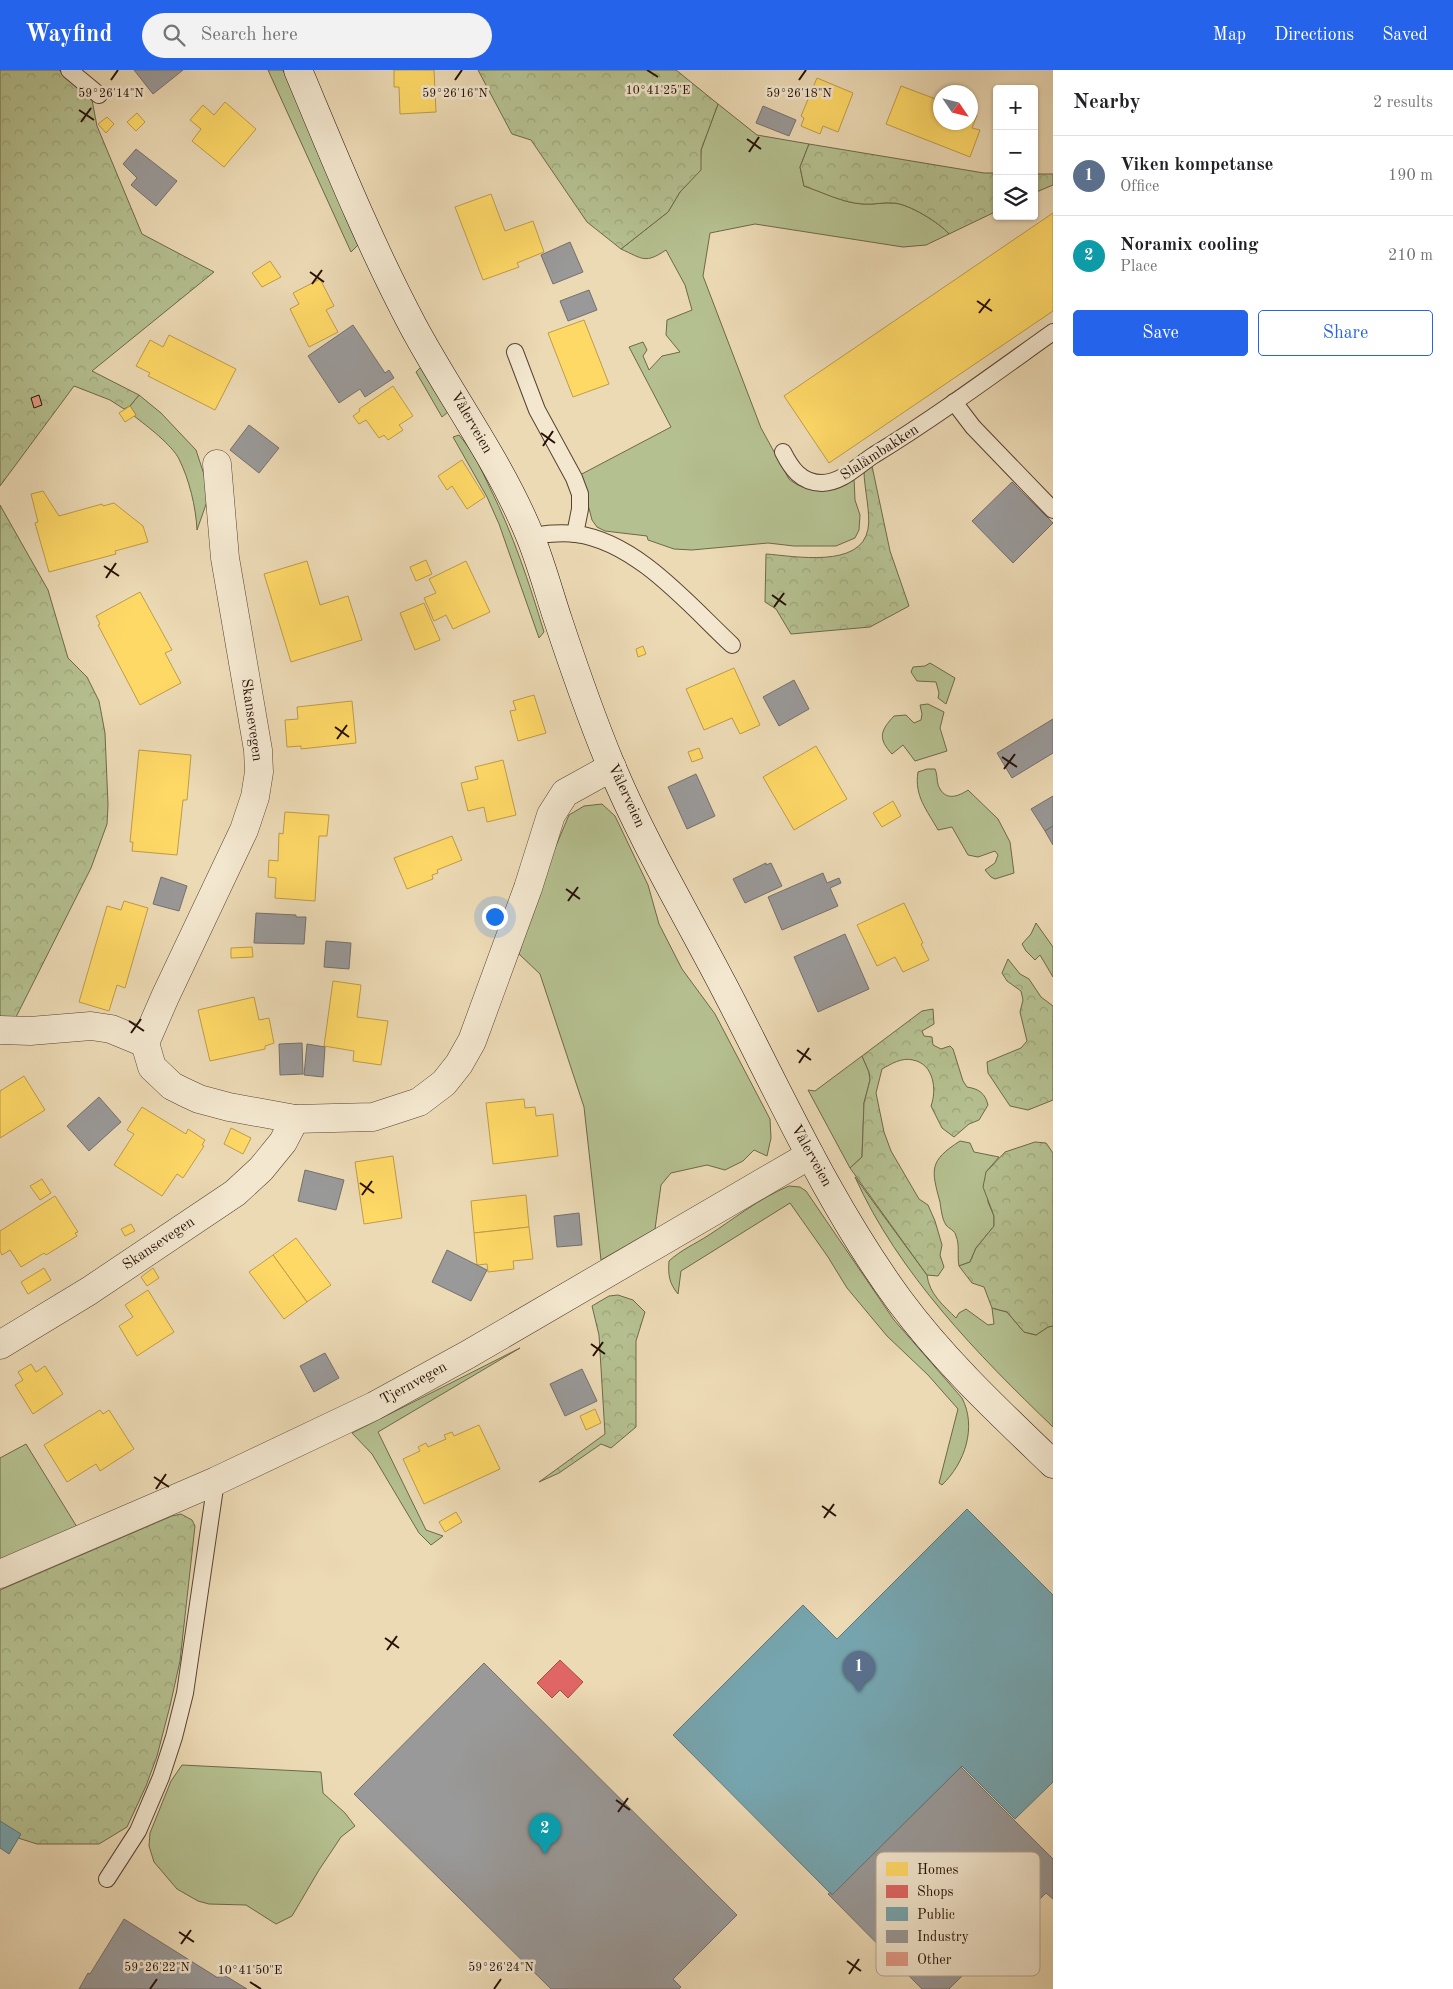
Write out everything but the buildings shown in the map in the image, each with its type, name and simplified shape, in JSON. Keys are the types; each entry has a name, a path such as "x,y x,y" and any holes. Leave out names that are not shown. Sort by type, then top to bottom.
{"street":[{"name":"Vålerveien","path":"298,70 388,277 416,331 466,413 501,476 530,536 588,708 612,767 646,839 725,988 810,1156 882,1275 926,1334 974,1387 1053,1464"},
{"name":"Skansevegen","path":"145,1043 164,997 244,830 255,798 259,772 258,750 225,558 216,464"},
{"path":"0,1030 30,1031 91,1026 111,1029 145,1043 152,1067 172,1086 184,1092 199,1099 229,1107 295,1119 373,1117 419,1102 444,1083 459,1064 483,1014 499,964 528,888 551,815 565,793 612,767"},
{"name":"Skansevegen","path":"0,1345 88,1291 235,1192 261,1168 283,1142 295,1119"},
{"name":"Tjernvegen","path":"0,1574 216,1481 383,1401 810,1156"}],"lane":[{"path":"69,70 99,95"},
{"name":"Slalåmbakken","path":"783,452 796,474 820,483 838,481 1053,332"},
{"path":"515,352 537,410 574,478 580,494 580,509 575,534"},
{"path":"954,402 972,427 1053,510"},
{"path":"530,536 575,534 614,546 633,557 662,579 732,645"},
{"path":"107,1879 138,1831 161,1777 174,1737 185,1693 216,1481"}],"green space":[{"path":"0,70 59,70 92,100 97,126 142,234 214,272 92,371 139,395 130,406 124,409 110,400 74,386 0,486"},
{"path":"268,70 283,70 358,245 351,252"},
{"path":"478,70 676,70 718,104 701,150 701,170 680,192 668,212 621,249 587,222 531,140 512,134"},
{"path":"718,104 757,135 809,144 800,167 804,186 856,203 900,204 924,215 949,234 926,245 903,247 755,224 710,233 703,276 761,428 789,479 805,487 820,488 854,478 855,500 860,515 859,530 855,538 836,546 794,546 768,543 692,550 674,549 648,540 647,536 605,531 597,527 592,520 585,493 578,476 671,427 629,347 643,342 647,350 643,356 649,370 662,356 680,352 666,335 667,320 692,310 685,285 666,250 653,257 644,258 621,249 668,212 680,192 700,170 701,150"},
{"path":"809,144 993,173 993,213 949,234 924,215 900,204 848,202 804,186 800,167"},
{"path":"1038,174 1053,174 1053,185 1038,191"},
{"path":"421,367 448,412 442,417 416,372"},
{"path":"139,395 161,413 196,450 210,493 197,530 191,493 179,459 165,442 134,416 136,415 130,406"},
{"path":"459,435 480,467 513,541 544,632 539,638 499,524 487,497 453,437"},
{"path":"872,466 890,551 909,606 870,627 791,634 776,609 765,602 766,554 809,558 825,557 840,555 853,550 863,542 869,523 864,471"},
{"path":"0,505 48,590 68,658 87,677 99,701 105,733 108,805 107,824 91,868 13,1023 0,1021"},
{"path":"930,663 955,678 946,704 938,698 939,693 936,682 917,681 911,672 913,667 925,666"},
{"path":"928,704 944,712 940,728 947,751 915,761 903,745 892,754 883,739 882,734 886,726 894,716 906,715 914,723 921,720 920,705"},
{"path":"935,769 937,782 943,793 953,796 968,790 998,819 1010,842 1014,873 995,879 991,877 985,870 995,863 998,855 995,851 978,857 968,855 952,827 938,830 922,802 918,788 918,772"},
{"path":"602,804 615,816 648,885 659,924 682,969 715,1014 770,1119 771,1138 767,1156 754,1150 743,1161 725,1170 707,1165 671,1173 661,1185 655,1229 601,1260 584,1107 540,974 519,954 537,891 569,815 584,806"},
{"path":"1036,923 1053,947 1053,977 1040,955 1035,960 1022,944 1031,934"},
{"path":"1008,959 1020,974 1029,979 1041,997 1053,1006 1053,1100 1028,1110 1010,1106 988,1073 987,1062 1021,1048 1027,1041 1020,1012 1023,1000 1021,991 1007,981 1002,973"},
{"path":"933,1009 934,1024 922,1031 924,1036 932,1037 933,1045 941,1049 950,1046 953,1049 963,1081 967,1087 978,1090 985,1097 988,1105 979,1120 969,1124 954,1137 942,1128 931,1106 934,1093 930,1072 920,1062 913,1060 901,1060 882,1069 876,1093 884,1132 891,1151 919,1199 928,1205 935,1221 942,1245 940,1255 944,1267 938,1276 927,1275 850,1168 862,1157 864,1103 870,1080 869,1072 862,1056 922,1011"},
{"path":"862,1056 869,1072 870,1080 864,1103 862,1157 850,1168 808,1090 815,1091"},
{"path":"960,1141 970,1143 974,1152 999,1157 986,1172 988,1202 994,1216 994,1226 976,1248 970,1262 959,1266 957,1239 944,1220 934,1173 938,1160"},
{"path":"1035,1142 1046,1143 1053,1153 1053,1326 1036,1335 1024,1332 1007,1312 992,1308 984,1287 972,1283 959,1266 970,1262 976,1248 994,1226 994,1216 983,1187 986,1172 1005,1152"},
{"path":"855,1177 927,1275 934,1294 956,1318 959,1313 966,1309 988,1325 994,1324 992,1308 1007,1312 1024,1332 1036,1335 1053,1326 1053,1427 996,1371 942,1311 894,1246 873,1212"},
{"path":"789,1186 800,1187 806,1191 894,1320 962,1398 968,1421 966,1444 957,1466 942,1485 939,1483 958,1409 928,1375 887,1336 847,1288 790,1203 681,1271 678,1294 673,1286 669,1275 669,1261 758,1202"},
{"path":"618,1295 633,1300 645,1312 636,1341 636,1427 611,1448 601,1444 559,1473 539,1482 605,1434 599,1335 592,1306 609,1296"},
{"path":"520,1348 378,1432 426,1530 443,1536 431,1545 419,1533 372,1454 352,1433"},
{"path":"26,1444 77,1527 0,1562 0,1458"},
{"path":"181,1514 192,1520 195,1526 180,1661 157,1756 146,1786 127,1827 99,1844 37,1844 18,1838 0,1821 0,1590 172,1516"},
{"path":"182,1765 321,1772 323,1793 345,1813 355,1826 341,1837 292,1916 276,1924 246,1905 209,1904 198,1901 177,1889 154,1862 149,1846 150,1833 171,1781"}],"place":[{"name":"Viken kompetanse","path":"859,1692"},
{"name":"Noramix cooling","path":"545,1854"}]}
